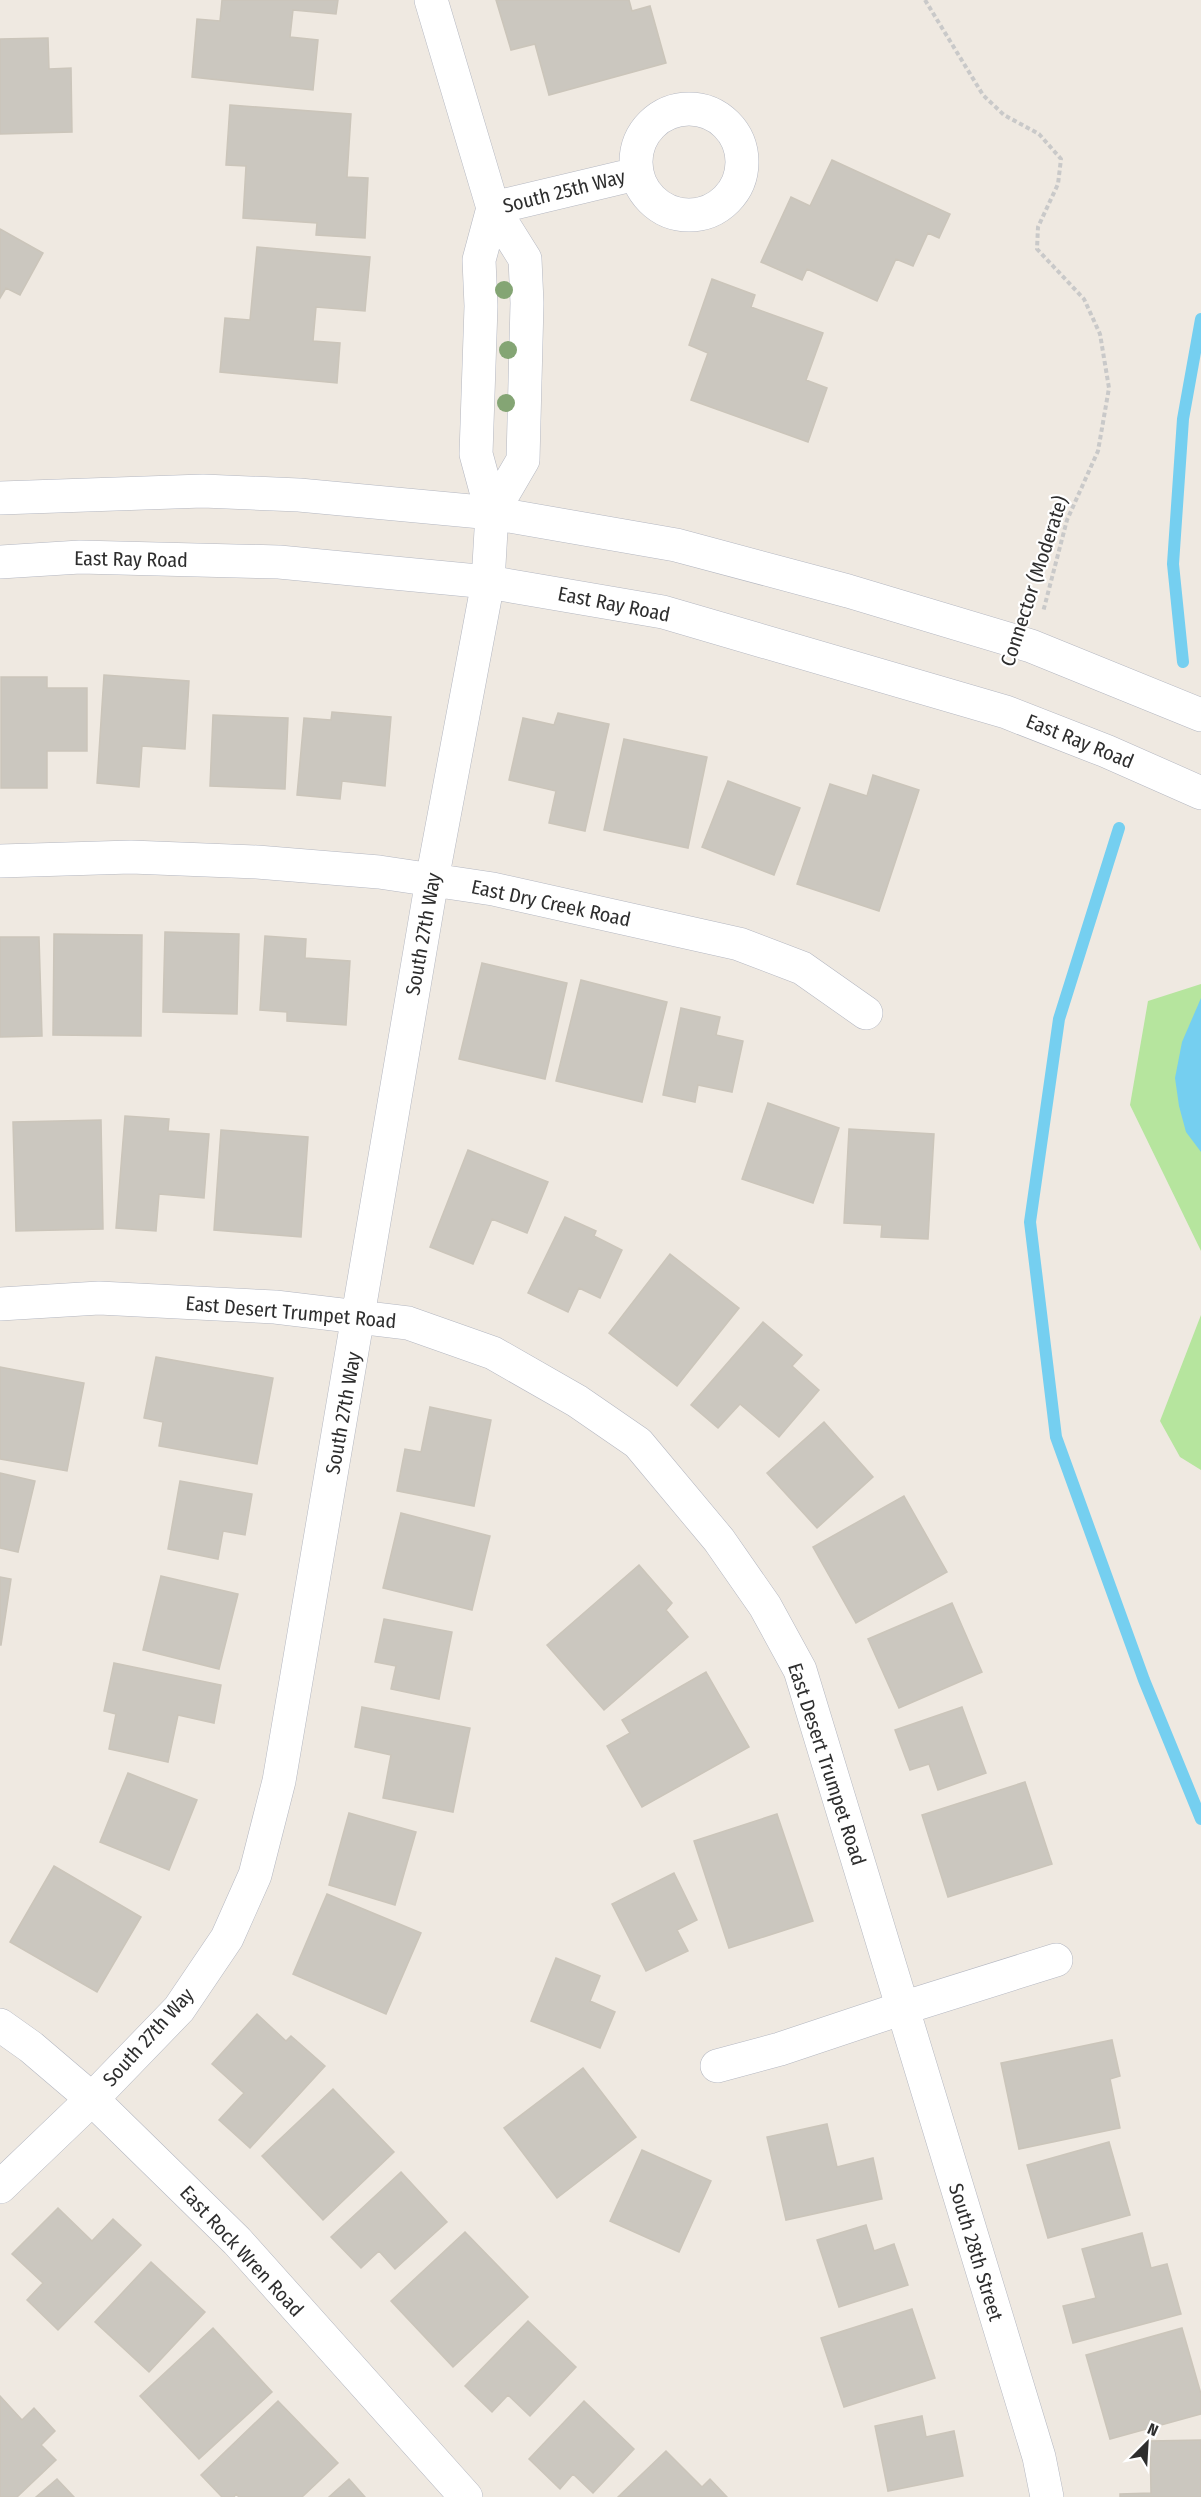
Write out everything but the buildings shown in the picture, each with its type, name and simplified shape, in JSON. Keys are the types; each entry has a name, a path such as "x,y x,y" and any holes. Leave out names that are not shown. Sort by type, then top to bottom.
{"street":[{"path":"431,0 493,208 525,259 527,303 523,460 492,513"},
{"name":"South 25th Way","path":"493,208 636,174"},
{"path":"492,513 476,454 481,306 479,260 493,208"},
{"path":"0,498 203,491 299,495 492,513 676,545 848,591 1031,646 1201,715"},
{"name":"South 27th Way","path":"0,2187 92,2099 179,2009 227,1938 255,1875 281,1770 432,880 488,582 492,513"},
{"name":"East Ray Road","path":"0,562 80,557 279,562 488,582 674,615 1006,712 1187,786"},
{"name":"East Dry Creek Road","path":"0,861 131,857 257,861 379,872 493,888 739,944 802,968 866,1013"},
{"name":"East Desert Trumpet Road","path":"0,1304 99,1298 275,1307 408,1323 493,1353 577,1401 638,1443 719,1540 765,1606 800,1670 903,2008"},
{"path":"717,2066 780,2049 1056,1960"},
{"name":"South 28th Street","path":"903,2008 1039,2457 1047,2497"},
{"name":"East Rock Wren Road","path":"0,2025 31,2047 92,2099 237,2241 466,2497"}],"path":[{"name":"Connector (Moderate)","path":"925,0 983,95 1004,115 1039,134 1060,159 1058,184 1038,227 1037,249 1084,299 1100,334 1109,388 1098,451 1067,520 1043,611 1031,646"}],"green space":[{"path":"1201,984 1201,1251 1130,1105 1148,1001"},
{"path":"1201,1315 1201,1470 1180,1457 1160,1421"}],"water":[{"path":"1201,998 1201,1152 1186,1132 1175,1078 1182,1042"}],"waterway":[{"path":"1183,662 1173,564 1183,419 1201,319"},
{"path":"1119,828 1059,1019 1030,1222 1056,1437 1144,1680 1201,1819"}]}
